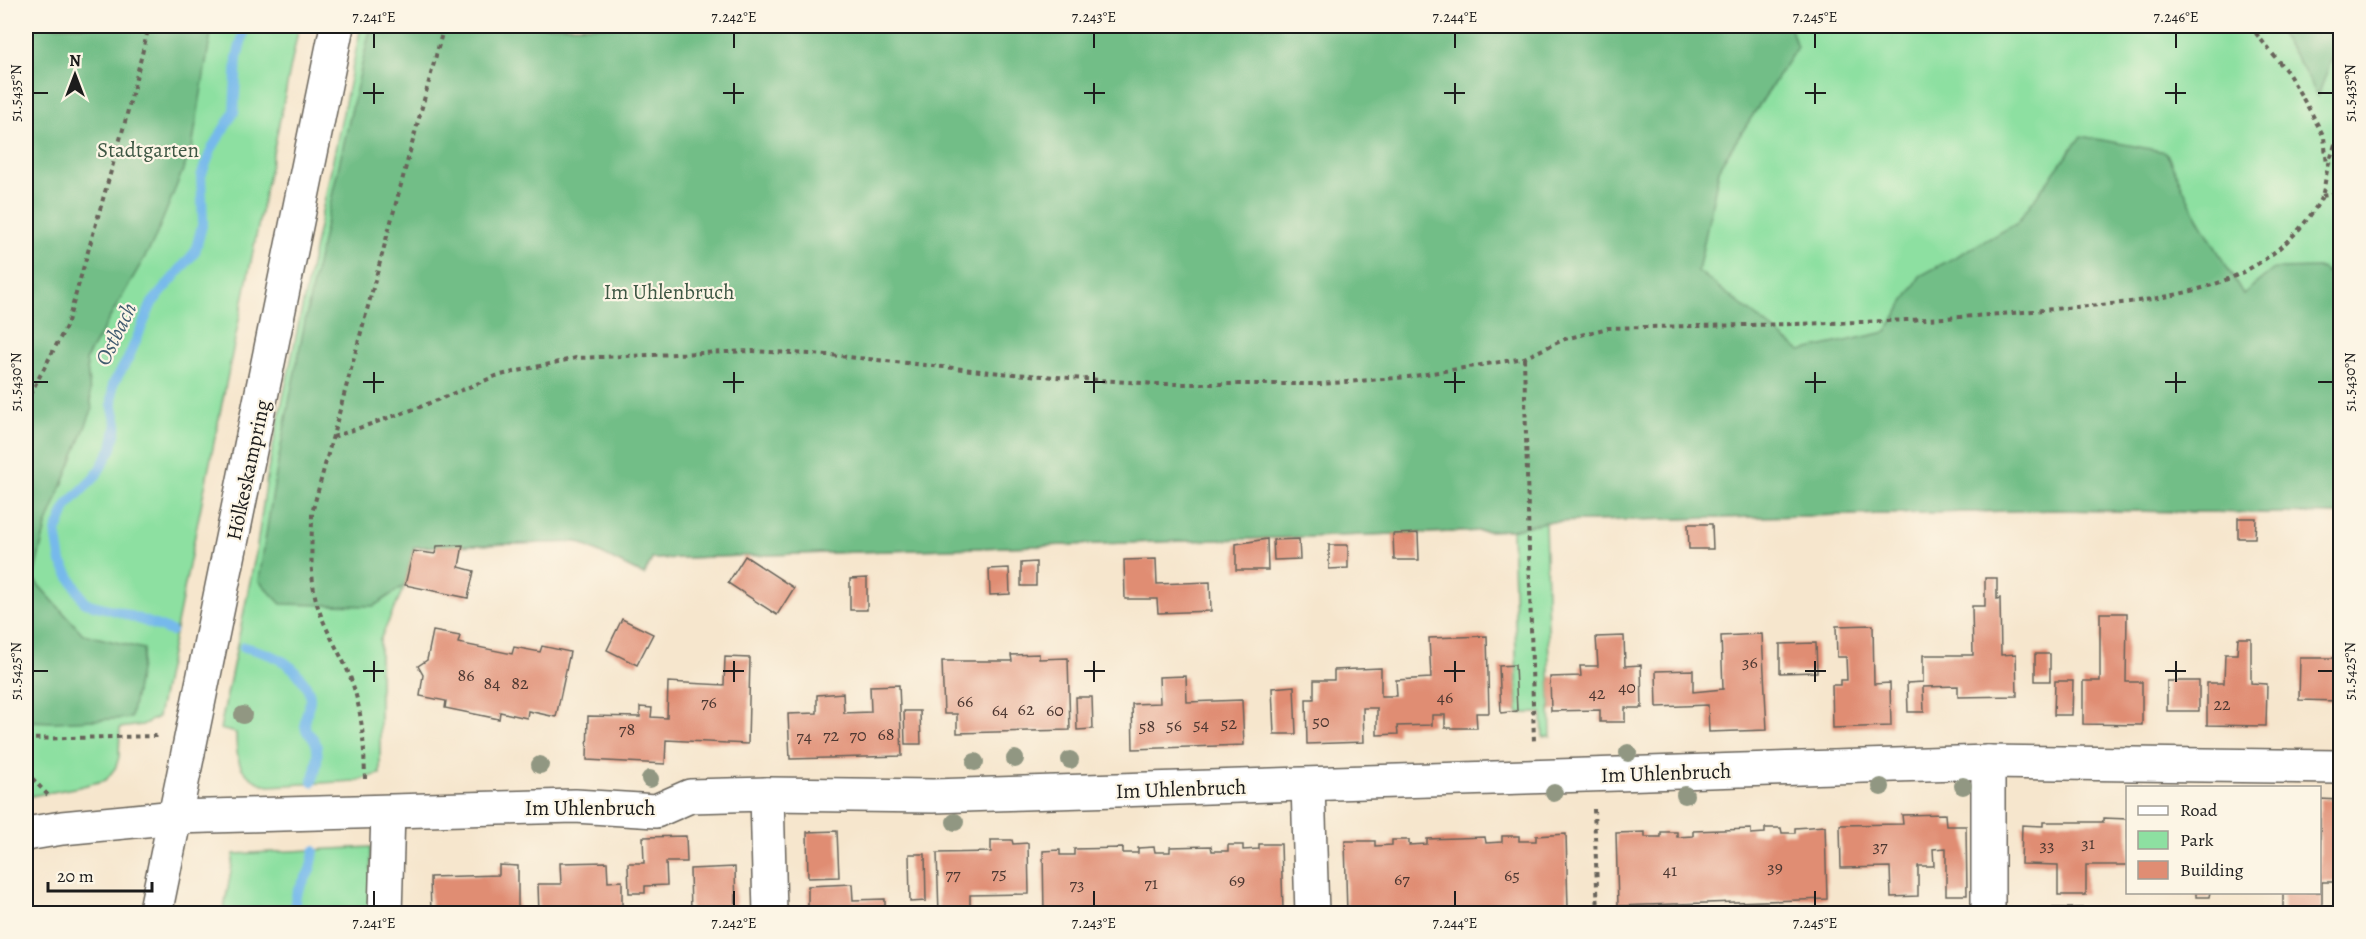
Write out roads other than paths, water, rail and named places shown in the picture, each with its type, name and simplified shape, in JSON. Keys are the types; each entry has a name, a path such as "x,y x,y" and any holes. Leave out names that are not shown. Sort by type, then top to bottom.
{"street":[{"name":"Hölkeskampring","path":"155,914 338,26"},
{"name":"Im Uhlenbruch","path":"26,834 62,828 176,817 575,806 656,811 690,796 767,794 933,796 1988,762 2340,767"},
{"path":"1988,762 1988,914"},
{"path":"1308,785 1312,914"},
{"path":"767,794 770,914"},
{"path":"377,812 385,914"}],"waterway":[{"name":"Ostbach","path":"171,631 120,612 85,603 61,562 56,532 67,505 95,477 112,448 117,424 112,404 113,384 128,359 152,303 195,252 203,222 201,176 212,148 234,112 237,58 245,26"},
{"name":"Ostbach","path":"244,647 285,662 307,687 310,698 305,726 315,741 317,751 312,782"},
{"name":"Ostbach","path":"299,914 295,898 308,874 314,851"}],"park label":[{"name":"Stadtgarten","path":"148,150"}]}
